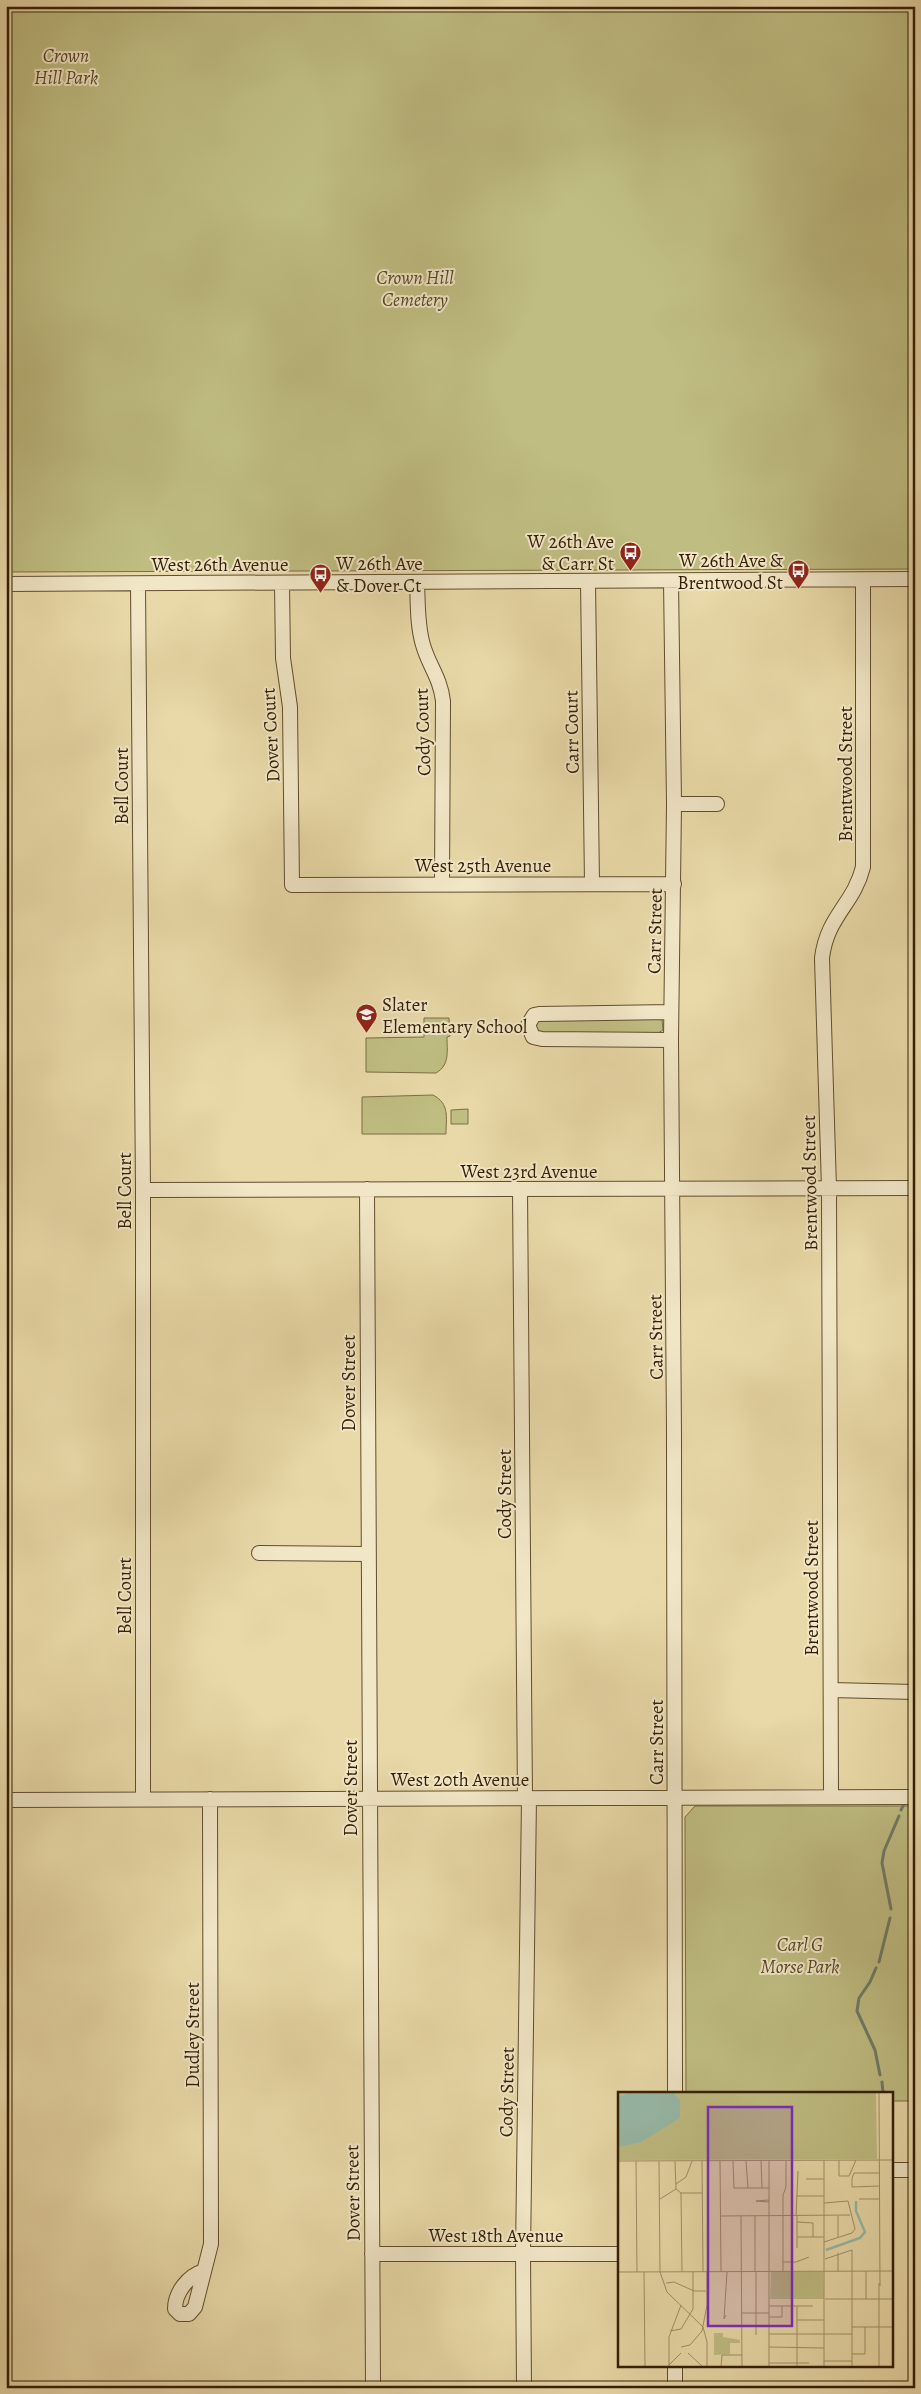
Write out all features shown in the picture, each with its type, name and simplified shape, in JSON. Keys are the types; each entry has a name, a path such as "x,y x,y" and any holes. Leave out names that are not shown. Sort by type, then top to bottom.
{"street":[{"name":"Brentwood Street","path":"831,1797 828,1188 822,958 827,933 835,917 854,893 863,867 863,580"},
{"name":"West 26th Avenue","path":"6,584 915,580"},
{"name":"Carr Court","path":"588,581 592,883"},
{"name":"Carr Street","path":"671,581 674,804 671,1040 675,2092"},
{"name":"Cody Court","path":"417,582 419,631 423,647 439,679 443,701 442,884"},
{"name":"Dover Court","path":"282,583 283,658 290,707 292,885"},
{"name":"Bell Court","path":"138,584 143,1190 143,1799"},
{"path":"674,804 717,804"},
{"name":"West 25th Avenue","path":"292,885 674,884"},
{"path":"671,1012 539,1014 534,1015 528,1025 533,1037 542,1039 671,1040"},
{"name":"West 23rd Avenue","path":"143,1190 915,1188"},
{"name":"Dover Street","path":"367,1189 368,1798 373,2388"},
{"name":"Cody Street","path":"520,1190 527,1798 523,2253 524,2388"},
{"path":"260,1553 368,1554"},
{"path":"831,1690 915,1692"},
{"name":"West 20th Avenue","path":"6,1800 915,1797"},
{"name":"Dudley Street","path":"204,2271 210,2244 211,2218 210,1799"},
{"path":"894,2170 915,2170"},
{"name":"West 18th Avenue","path":"372,2254 618,2254"},
{"path":"675,2366 675,2388"}],"green space":[{"name":"Crown Hill Cemetery","path":"6,6 915,6 915,569 6,572"},
{"path":"424,1018 449,1018 450,1036 447,1037 447,1057 444,1066 440,1070 436,1073 366,1072 366,1038 424,1037"},
{"path":"656,1018 662,1020 663,1030 658,1033 535,1033 532,1026 536,1019"},
{"path":"433,1095 445,1107 446,1134 362,1134 362,1097"},
{"path":"468,1109 468,1124 451,1124 451,1110"},
{"name":"Carl G Morse Park","path":"695,1806 915,1806 915,2101 894,2101 894,2092 686,2092 685,1817"}],"waterway":[{"path":"901,1810 904,1804"},
{"path":"891,1909 882,1863 884,1851 899,1816"},
{"path":"879,1962 890,1918"},
{"path":"876,1968 870,1982 859,1998 857,2011 875,2050 880,2075"},
{"path":"882,2082 883,2092"}],"place":[{"name":"W 26th Ave & Carr St","path":"630,571"},
{"name":"W 26th Ave & Brentwood St","path":"799,590"},
{"name":"W 26th Ave & Dover Ct","path":"320,593"},
{"name":"Slater Elementary School","path":"366,1034"}],"park label":[{"name":"Crown Hill Park","path":"66,66"}]}
